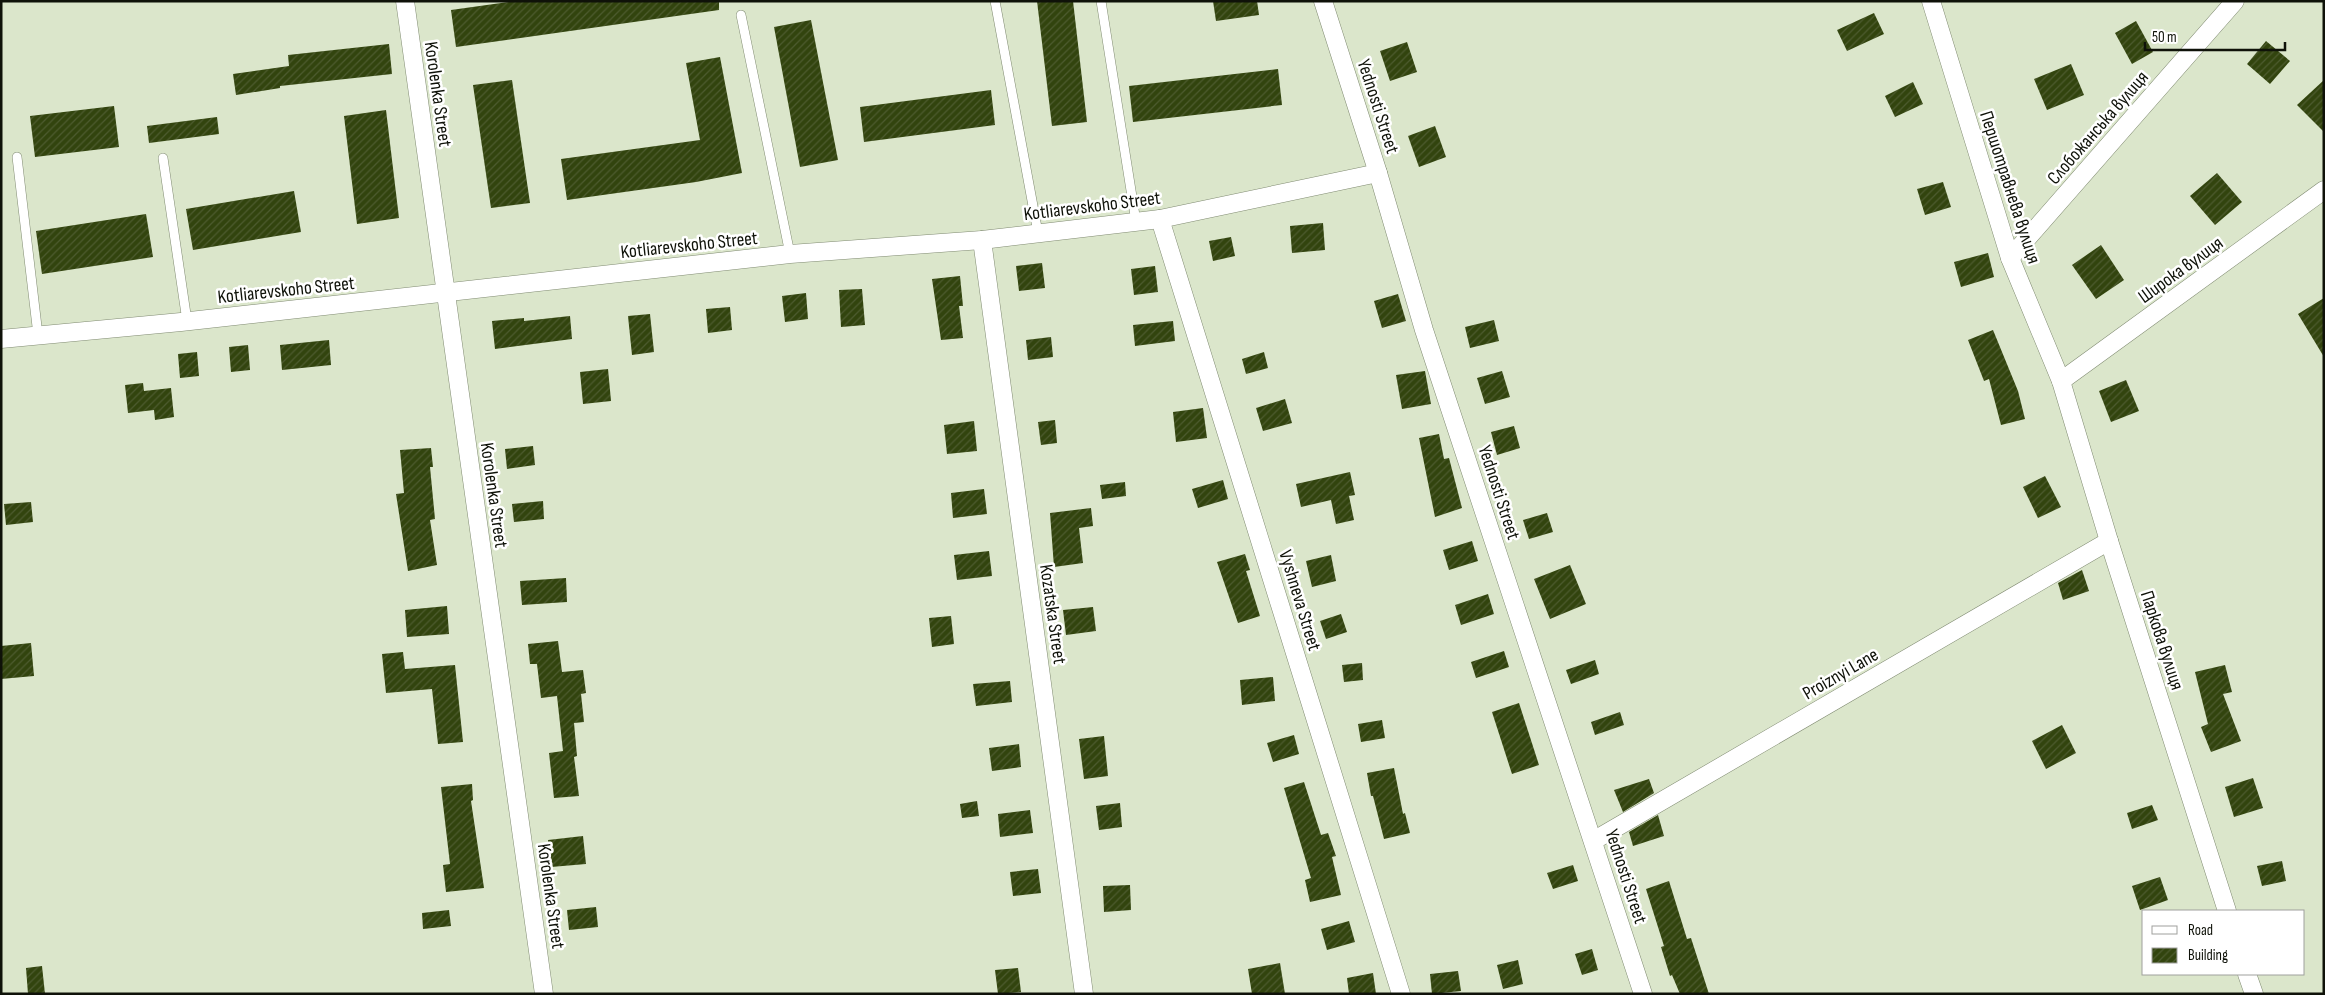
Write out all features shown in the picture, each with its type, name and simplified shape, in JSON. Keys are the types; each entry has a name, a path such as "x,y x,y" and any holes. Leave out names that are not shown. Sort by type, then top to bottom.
{"street":[{"name":"Korolenka Street","path":"405,1 444,292 544,994"},
{"name":"Yednosti Street","path":"1323,1 1378,173 1424,330 1643,994"},
{"name":"Першотравнева вулиця","path":"1931,1 2010,258 2061,381"},
{"name":"Слобожанська вулиця","path":"2010,258 2235,1"},
{"name":"Kotliarevskoho Street","path":"1,339 187,322 790,254 1038,234 1160,219 1378,173"},
{"name":"Широка вулиця","path":"2061,381 2324,190"},
{"name":"Vyshneva Street","path":"1160,219 1401,994"},
{"name":"Kozatska Street","path":"982,240 1084,994"},
{"name":"Паркова вулиця","path":"2061,381 2109,541 2227,910"},
{"name":"Proiznyi Lane","path":"1593,841 2109,541"},
{"path":"2247,975 2254,994"}],"lane":[{"path":"995,1 1038,234"},
{"path":"1101,1 1136,222"},
{"path":"741,15 790,254"},
{"path":"17,157 38,335"},
{"path":"163,158 187,322"}],"building":[{"path":"515,1 719,1 719,10 456,47 451,10"},
{"path":"1037,1 1073,1 1087,122 1052,126"},
{"path":"1213,1 1257,1 1259,15 1216,21"},
{"path":"1874,13 1884,34 1847,51 1837,30"},
{"path":"811,20 838,160 800,167 774,27"},
{"path":"2136,21 2153,52 2132,64 2115,33"},
{"path":"2266,41 2290,61 2270,84 2247,64"},
{"path":"1407,42 1417,72 1390,81 1380,51"},
{"path":"389,44 392,74 280,86 280,88 236,95 233,74 289,66 288,55"},
{"path":"720,57 742,173 696,182 567,200 561,159 700,140 686,63"},
{"path":"2071,64 2084,95 2047,110 2034,79"},
{"path":"1278,69 1282,105 1133,122 1129,86"},
{"path":"512,80 530,203 491,208 473,85"},
{"path":"2324,80 2324,132 2297,105"},
{"path":"1913,82 1923,104 1895,117 1885,96"},
{"path":"991,90 995,125 864,142 860,107"},
{"path":"114,106 119,147 35,157 30,116"},
{"path":"386,110 399,218 357,224 344,116"},
{"path":"217,117 219,134 149,143 147,126"},
{"path":"1435,126 1446,157 1419,167 1408,136"},
{"path":"2217,173 2242,202 2215,225 2190,196"},
{"path":"1943,182 1951,207 1925,215 1917,189"},
{"path":"294,191 301,232 193,250 186,209"},
{"path":"146,214 153,257 42,274 36,231"},
{"path":"1323,223 1325,250 1292,253 1290,226"},
{"path":"1231,237 1235,256 1213,261 1209,241"},
{"path":"2101,245 2124,280 2096,299 2072,265"},
{"path":"1988,253 1994,277 1961,287 1954,262"},
{"path":"1042,263 1045,288 1019,291 1016,266"},
{"path":"1155,266 1158,292 1134,295 1131,269"},
{"path":"960,276 963,306 959,306 963,338 941,340 932,279"},
{"path":"862,289 865,325 841,327 839,290"},
{"path":"806,293 808,319 785,322 782,296"},
{"path":"1398,294 1406,321 1382,328 1374,301"},
{"path":"2324,298 2324,357 2298,314"},
{"path":"730,307 732,330 708,333 706,309"},
{"path":"650,314 654,352 632,355 628,316"},
{"path":"570,316 572,339 495,349 492,321 524,318 524,321"},
{"path":"1494,320 1499,341 1470,348 1465,327"},
{"path":"1173,321 1175,341 1135,346 1133,325"},
{"path":"1993,330 2018,391 2025,419 2001,425 1989,379 1984,381 1968,340"},
{"path":"1051,337 1053,357 1028,360 1026,340"},
{"path":"329,340 331,365 282,370 280,345"},
{"path":"248,345 250,370 231,372 229,347"},
{"path":"197,352 199,376 180,378 178,354"},
{"path":"1264,352 1268,368 1246,374 1242,359"},
{"path":"608,369 611,401 583,404 580,372"},
{"path":"1425,371 1431,404 1402,409 1396,375"},
{"path":"1502,371 1510,397 1485,404 1477,378"},
{"path":"2126,380 2139,411 2111,422 2099,391"},
{"path":"143,383 144,391 171,388 174,417 155,420 154,410 128,413 125,385"},
{"path":"1285,399 1292,423 1263,431 1256,408"},
{"path":"1203,408 1207,438 1176,442 1173,412"},
{"path":"1055,420 1057,443 1041,445 1038,422"},
{"path":"974,421 977,451 947,454 944,425"},
{"path":"1514,426 1520,448 1497,455 1491,432"},
{"path":"1439,434 1444,459 1449,458 1462,508 1435,517 1419,438"},
{"path":"533,446 535,465 507,469 505,449"},
{"path":"431,448 433,467 430,467 435,519 430,520 437,565 408,571 396,494 404,493 400,450"},
{"path":"1350,472 1355,495 1349,496 1354,520 1336,524 1331,500 1301,507 1296,484"},
{"path":"2045,476 2061,507 2038,518 2023,487"},
{"path":"1223,480 1228,499 1198,508 1192,489"},
{"path":"1125,482 1126,496 1102,499 1100,485"},
{"path":"984,489 987,514 953,518 951,493"},
{"path":"543,501 544,519 514,522 512,504"},
{"path":"31,502 33,522 6,525 4,504"},
{"path":"1091,508 1093,526 1079,528 1083,563 1054,567 1050,513"},
{"path":"1547,513 1553,532 1529,539 1523,520"},
{"path":"1472,541 1478,561 1449,570 1443,550"},
{"path":"989,551 992,576 957,580 954,555"},
{"path":"1245,554 1250,570 1246,571 1260,616 1238,623 1217,562"},
{"path":"1331,555 1336,581 1312,587 1306,561"},
{"path":"1570,565 1586,604 1550,619 1534,579"},
{"path":"2082,570 2089,591 2063,600 2058,583"},
{"path":"566,578 567,602 522,605 520,581"},
{"path":"1488,594 1494,614 1461,625 1455,605"},
{"path":"447,606 449,634 407,637 405,610"},
{"path":"1093,607 1096,631 1066,635 1063,610"},
{"path":"1341,614 1347,632 1326,639 1320,621"},
{"path":"951,616 954,644 932,647 929,618"},
{"path":"558,641 562,672 583,670 586,693 581,694 584,722 574,723 577,756 574,757 579,796 554,798 549,753 563,751 557,696 541,698 537,664 530,664 528,644"},
{"path":"31,643 34,676 1,679 1,646"},
{"path":"1504,651 1509,667 1476,678 1471,662"},
{"path":"403,652 405,669 455,665 463,742 438,744 432,689 386,693 382,654"},
{"path":"1595,660 1599,674 1571,684 1566,670"},
{"path":"1362,663 1363,680 1344,682 1342,665"},
{"path":"2225,665 2232,692 2223,694 2241,741 2211,752 2201,727 2208,724 2195,672"},
{"path":"1273,677 1275,701 1242,705 1240,680"},
{"path":"1010,681 1012,702 976,706 973,684"},
{"path":"1519,703 1539,765 1512,774 1492,712"},
{"path":"1620,712 1624,725 1595,735 1591,722"},
{"path":"1382,720 1385,738 1361,742 1358,724"},
{"path":"2062,725 2076,753 2046,769 2032,741"},
{"path":"1294,735 1299,754 1273,762 1267,743"},
{"path":"1104,736 1108,776 1084,779 1079,739"},
{"path":"1019,744 1021,767 992,771 989,748"},
{"path":"1394,768 1403,814 1405,813 1410,833 1384,839 1373,796 1371,796 1367,773"},
{"path":"2253,778 2263,808 2234,817 2225,787"},
{"path":"1649,779 1654,793 1623,812 1614,790"},
{"path":"1304,782 1321,835 1328,833 1336,856 1332,857 1341,895 1310,902 1305,880 1311,878 1284,788"},
{"path":"472,784 473,800 471,801 484,888 446,892 443,865 450,864 441,787"},
{"path":"977,801 979,816 962,818 960,804"},
{"path":"1120,803 1122,827 1099,830 1096,806"},
{"path":"2152,805 2158,820 2132,829 2127,813"},
{"path":"1030,810 1033,833 1000,837 998,814"},
{"path":"1658,815 1664,836 1633,846 1629,832"},
{"path":"583,836 586,864 551,867 548,840"},
{"path":"2282,861 2286,881 2262,886 2257,866"},
{"path":"1573,865 1578,881 1553,889 1547,873"},
{"path":"1038,869 1041,893 1013,896 1010,872"},
{"path":"2160,877 2168,900 2140,910 2132,886"},
{"path":"1669,881 1687,939 1691,938 1709,994 1680,994 1672,975 1670,976 1661,947 1664,946 1646,889"},
{"path":"1130,885 1131,910 1104,912 1103,886"},
{"path":"596,907 598,927 569,930 567,910"},
{"path":"449,910 451,926 423,929 422,913"},
{"path":"1349,921 1355,942 1327,950 1321,929"},
{"path":"1592,949 1598,970 1582,975 1575,954"},
{"path":"1518,960 1523,984 1503,989 1497,965"},
{"path":"1280,963 1285,994 1252,994 1248,969"},
{"path":"42,966 45,994 28,994 26,968"},
{"path":"1018,968 1021,992 998,994 995,970"},
{"path":"1458,971 1461,991 1432,994 1430,974"},
{"path":"1373,973 1376,994 1349,994 1347,978"}]}
